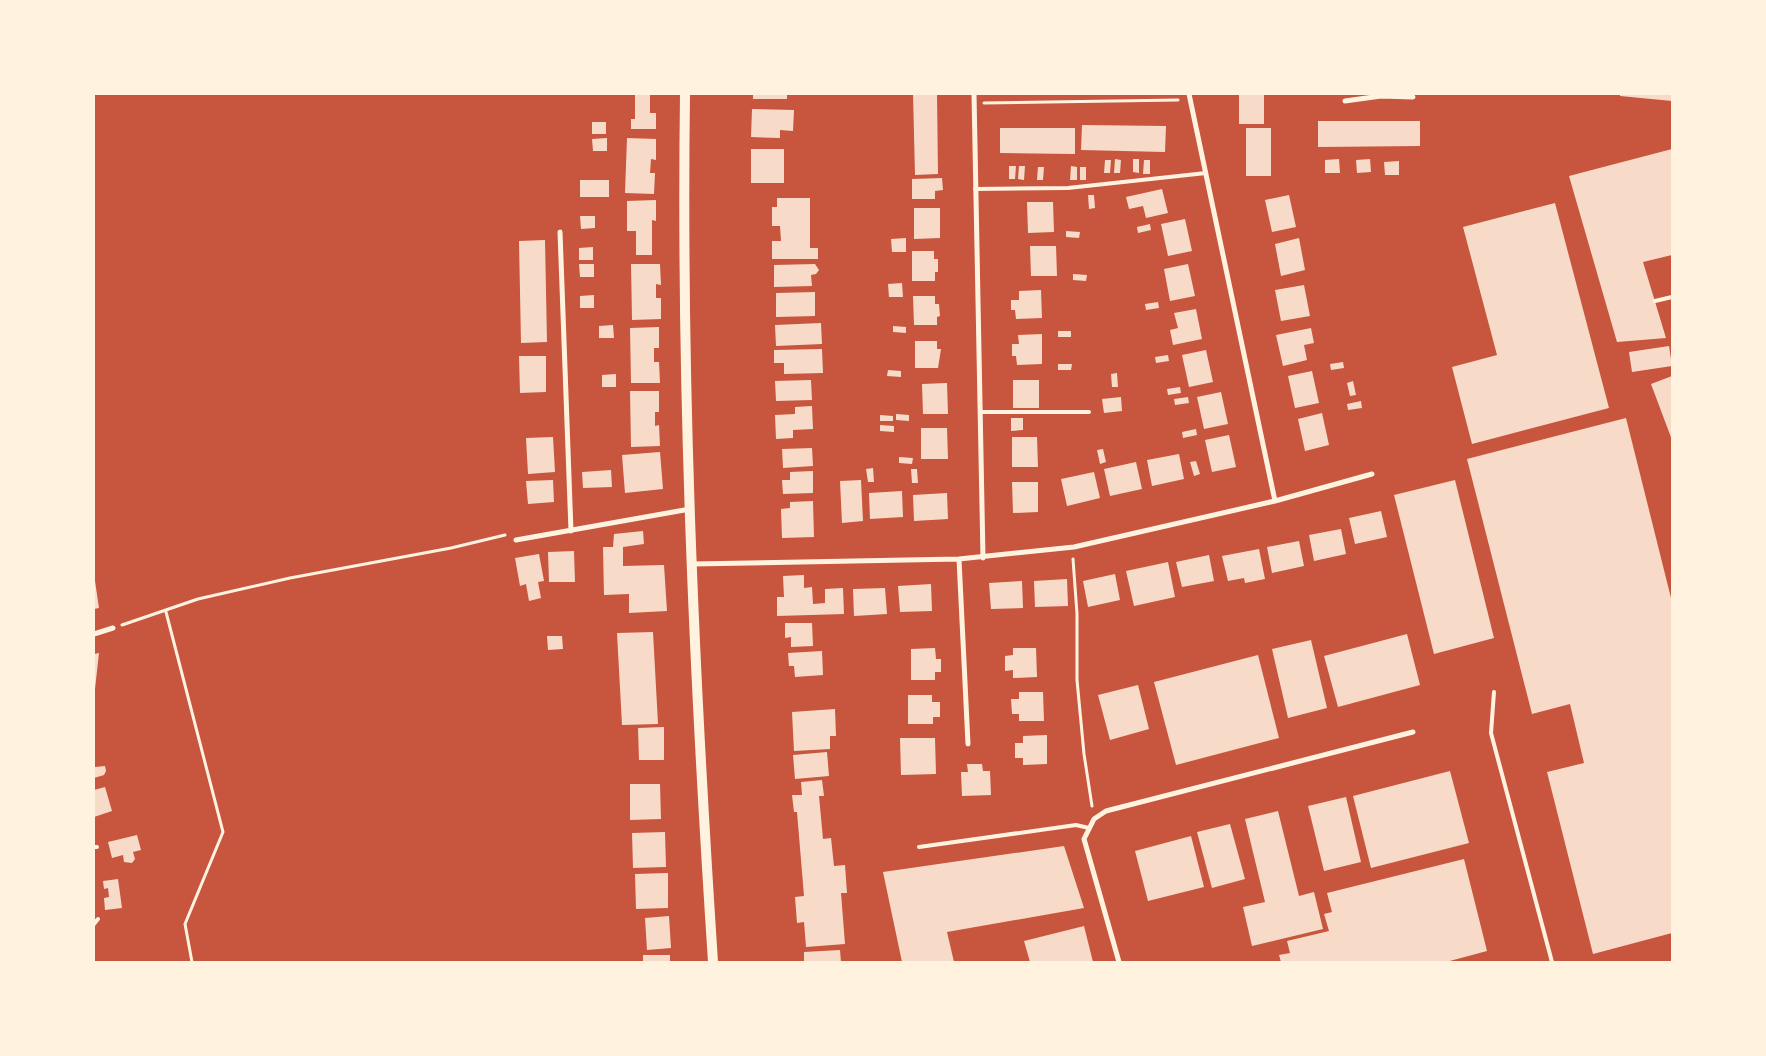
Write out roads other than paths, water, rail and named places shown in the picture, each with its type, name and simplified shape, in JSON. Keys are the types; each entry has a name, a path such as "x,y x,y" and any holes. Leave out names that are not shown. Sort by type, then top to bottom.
{"main road":[{"path":"685,94 683,204 690,509 697,712 713,962"}],"street":[{"path":"974,94 983,558"},
{"path":"1345,101 1381,95 1413,97"},
{"path":"1190,97 1275,501"},
{"path":"560,232 570,530"},
{"path":"692,564 983,558 1074,547 1275,501 1372,474"},
{"path":"516,540 690,509"},
{"path":"959,559 968,744"},
{"path":"94,634 113,628"},
{"path":"1119,962 1084,839 1094,819 1106,811 1413,732"}],"lane":[{"path":"976,189 1068,188 1206,173"},
{"path":"1655,300 1672,297"},
{"path":"980,412 1089,412"},
{"path":"1494,692 1491,733 1552,962"},
{"path":"919,847 1076,825 1089,828"},
{"path":"94,924 98,919"}]}
